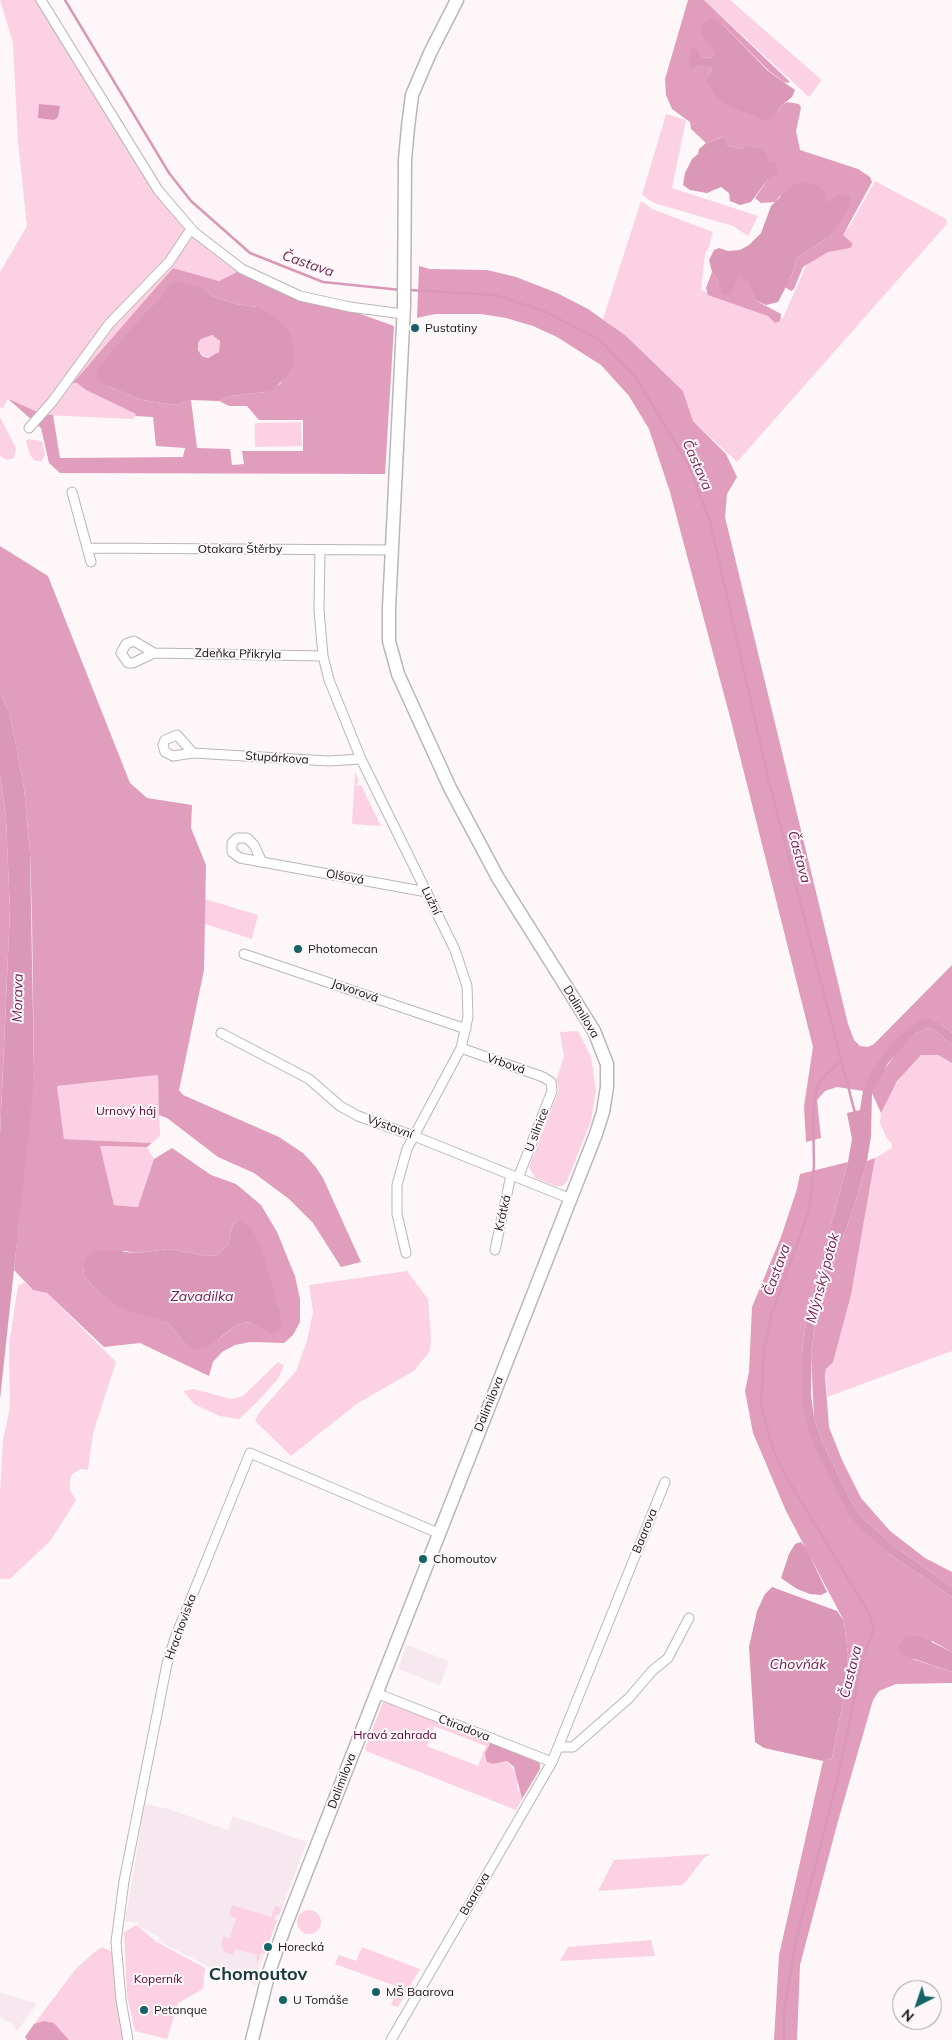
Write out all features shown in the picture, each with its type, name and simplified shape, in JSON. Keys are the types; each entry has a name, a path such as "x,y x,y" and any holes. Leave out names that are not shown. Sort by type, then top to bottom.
{"main road":[{"name":"Dalimilova","path":"252,2040 274,1958 438,1533 571,1200 605,1103 608,1071 603,1051 594,1031 498,878 450,788 394,662 388,622 403,309 405,160 412,95 457,0"}],"street":[{"path":"41,0 158,190 191,230 242,270 300,296 350,307 403,309"},
{"path":"28,428 52,402 109,324 170,262 191,230"},
{"path":"72,492 91,562"},
{"name":"Otakara Štěrby","path":"88,548 392,550"},
{"name":"Lužní","path":"320,550 319,610 323,656 338,707 361,759 455,950 467,986 468,1017 461,1048 414,1136 405,1156 397,1185 397,1214 406,1253"},
{"name":"Zdeňka Přikryla","path":"154,653 323,656"},
{"name":"Stupárkova","path":"193,753 329,762 361,759"},
{"name":"Olšová","path":"262,862 427,892"},
{"name":"Javorová","path":"244,954 466,1029"},
{"name":"Výstavní","path":"221,1033 309,1079 340,1106 358,1116 414,1136 571,1200"},
{"name":"Vrbová","path":"461,1048 543,1077 551,1082"},
{"name":"U silnice","path":"515,1176 552,1091 551,1082"},
{"name":"Krátká","path":"495,1250 515,1176"},
{"name":"Hrachoviska","path":"128,2040 121,2000 116,1942 124,1882 167,1664 175,1638 250,1453 438,1533"},
{"name":"Baarova","path":"391,2040 552,1762 665,1482"},
{"path":"558,1747 573,1747 629,1698 652,1671 668,1658 689,1618"},
{"name":"Ctiradova","path":"376,1693 552,1762"}],"shaded area":[{"path":"688,0 704,0 789,83 784,82 769,71 722,24 715,51 711,58 700,57 693,69 710,66 712,71 707,77 775,115 782,105 787,102 799,104 801,108 796,131 800,150 858,169 870,177 872,182 843,235 853,244 850,248 828,252 803,267 794,289 791,291 785,287 791,277 797,258 827,238 825,203 780,196 775,202 761,203 755,198 768,179 769,162 756,147 748,144 742,149 727,145 722,137 706,143 691,129 690,122 672,109 666,95 665,79"},
{"path":"419,266 430,269 487,270 516,277 557,293 588,309 625,335 683,391 693,421 726,454 737,477 727,494 725,517 848,1024 854,1040 860,1046 868,1047 874,1044 952,965 952,1033 941,1024 910,1026 881,1058 863,1091 837,1087 825,1091 817,1100 821,1138 806,1142 804,1106 813,1047 730,717 670,492 649,429 629,396 601,365 557,337 533,326 506,318 481,314 435,314 417,318"},
{"path":"173,268 219,281 239,271 394,326 385,474 60,473 49,463 41,428 7,398 44,415 53,415 60,458 183,457 185,448 156,446 153,417 135,416 136,414 86,390 77,383 73,383","holes":["204,289 212,296 236,304 257,307 293,368 280,384 265,392 231,396 219,401 229,406 247,406 259,420 303,420 303,451 242,451 244,464 232,465 230,449 197,448 191,400 176,405 142,400 107,386 98,369 146,311 161,297"]},
{"path":"712,272 719,283 738,277 747,279 755,300 781,314 780,321 775,323 768,316 708,295 706,288"},
{"path":"0,546 48,576 130,783 147,798 192,805 191,828 206,865 204,970 179,1090 183,1095 279,1137 303,1153 323,1178 361,1262 341,1267 313,1223 289,1199 254,1173 218,1157 167,1118 159,1115 158,1075 57,1086 64,1139 152,1143 147,1147 100,1146 114,1205 138,1207 154,1159 172,1148 211,1175 236,1184 261,1205 277,1232 295,1276 300,1299 300,1322 293,1335 284,1343 250,1342 235,1345 222,1352 213,1362 209,1376 140,1343 104,1347 47,1293 33,1290 14,1270 34,1070 32,917 30,853 24,788 10,715 0,692","holes":["239,1221 253,1230 279,1307 258,1326 250,1322 243,1323 235,1326 221,1337 185,1344 168,1323 124,1308 100,1294 84,1276 83,1266 125,1251 137,1253 168,1249 207,1256 217,1255 228,1245 233,1224"]},
{"path":"0,774 6,819 10,910 0,1134"},
{"path":"928,1028 936,1031 952,1045 952,1063 938,1055 921,1055 897,1081 881,1113 872,1093 880,1075 898,1051 916,1033"},
{"path":"875,1158 851,1295 833,1362 826,1369 829,1427 842,1460 861,1498 890,1531 925,1558 952,1572 952,1587 894,1546 864,1519 852,1503 823,1444 814,1418 811,1356 816,1314 855,1204 867,1161"},
{"path":"848,1162 807,1313 802,1355 805,1420 844,1507 888,1553 952,1597 952,1652 932,1641 913,1659 952,1672 952,1683 896,1684 879,1691 873,1700 838,1821 800,1965 797,2040 774,2040 779,1955 823,1761 832,1758 844,1696 848,1655 844,1621 786,1511 753,1433 745,1391 749,1372 752,1307 781,1237 800,1174"},
{"path":"407,1645 449,1661 440,1685 398,1669"},
{"path":"491,1742 535,1760 540,1764 540,1769 522,1799 514,1767 507,1761 493,1764 487,1762 485,1753"},
{"path":"145,1804 169,1809 228,1830 233,1816 307,1842 259,1968 256,1986 225,1966 221,1973 158,1941 159,1937 138,1926 138,1923 125,1921"},
{"path":"0,1992 37,2004 17,2031 12,2024 0,2017"},
{"path":"44,2021 54,2023 69,2040 27,2040 25,2037 34,2024"}],"green space":[{"path":"0,0 38,0 156,191 239,271 219,281 173,268 77,383 86,390 136,414 133,419 44,415 8,398 3,408 0,407 0,272 27,226 18,142 13,43"},
{"path":"704,0 730,0 822,80 809,97"},
{"path":"666,114 686,120 672,188 758,216 748,236 733,226 654,203 642,195"},
{"path":"875,181 946,219 947,224 737,462 693,421 683,391 625,335 603,319 641,201 652,209 713,232 705,254 701,290 783,318 806,266 849,227"},
{"path":"209,335 217,338 220,346 217,354 209,357 201,354 198,346 201,338"},
{"path":"0,417 16,448 14,458 7,460 0,456"},
{"path":"301,422 302,446 255,447 255,423"},
{"path":"28,439 42,441 45,455 41,462 34,460 30,455 26,442"},
{"path":"355,772 359,781 356,786 361,785 381,826 352,824"},
{"path":"205,899 258,915 252,939 205,924"},
{"path":"578,1031 591,1057 596,1090 591,1121 567,1181 563,1186 555,1186 535,1178 529,1167 559,1090 556,1080 564,1057 560,1032"},
{"path":"929,1053 938,1055 952,1063 952,1351 827,1397 826,1369 833,1361 851,1295 875,1158 892,1148 892,1144 886,1137 880,1123 881,1113 890,1092 910,1064 921,1055"},
{"name":"Urnový háj","path":"158,1075 160,1136 152,1143 64,1139 57,1086"},
{"path":"99,1146 147,1147 154,1159 138,1207 114,1205"},
{"path":"407,1271 428,1299 430,1351 414,1371 358,1403 291,1456 255,1421 258,1414 296,1371 307,1341 313,1312 309,1285"},
{"path":"24,1282 33,1290 47,1293 116,1362 93,1433 88,1470 81,1469 72,1474 70,1480 70,1490 76,1500 51,1540 10,1579 2,1579 0,1578 0,1494 3,1440 10,1407 9,1344 18,1286"},
{"path":"278,1362 284,1366 277,1380 239,1419 219,1416 194,1404 183,1391 194,1389 231,1399 243,1396"},
{"name":"Hravá zahrada","path":"385,1701 491,1742 493,1764 507,1761 517,1774 517,1786 522,1799 516,1810 366,1751 365,1748","holes":["434,1726 486,1746 478,1766 427,1746"]},
{"path":"711,1854 705,1857 683,1885 598,1891 614,1860"},
{"path":"232,1905 271,1917 275,1906 282,1908 279,1915 276,1914 274,1919 277,1920 265,1953 261,1953 258,1962 256,1961 257,1955 236,1949 233,1955 225,1952 221,1946 223,1937 230,1938 236,1918 229,1916"},
{"path":"309,1910 317,1914 321,1922 317,1930 309,1934 301,1930 297,1922 301,1914"},
{"name":"Koperník","path":"136,1925 157,1942 205,1968 203,1989 178,2003 167,2039 135,2031 127,1996 124,1932"},
{"path":"651,1940 655,1956 560,1961 568,1947"},
{"path":"102,1947 112,1952 115,1958 124,2040 69,2040 54,2023 34,2024 75,1970"},
{"path":"362,1947 420,1969 398,2007 391,2005 398,1987 335,1964 339,1955 356,1961"}],"water":[{"path":"711,19 722,24 768,71 795,90 792,97 768,121 726,105 715,96 707,82 707,77 712,71 710,66 693,69 688,64 692,46 698,50 700,57 711,58 715,51 700,33 702,25"},
{"path":"39,104 60,106 58,117 54,120 38,118"},
{"path":"723,137 727,145 742,149 748,144 756,147 766,152 769,162 776,163 779,173 768,179 751,202 740,205 730,201 729,193 721,187 707,193 690,190 683,185 685,173 692,159 698,154 699,149 706,143"},
{"path":"806,182 819,186 825,193 826,203 839,195 850,196 850,204 841,221 827,238 797,258 791,277 778,302 766,305 755,300 747,280 738,277 731,295 722,294 709,260 714,250 719,248 728,251 740,250 749,245 761,233 771,206 792,185"},
{"path":"176,281 204,289 212,296 236,304 257,307 276,318 288,329 293,341 293,368 287,377 273,389 265,392 231,396 219,401 191,400 176,405 142,400 107,386 97,379 97,369 146,311 161,297 168,285","holes":["212,335 220,341 219,352 208,358 202,356 198,350 198,343 201,339"]},
{"name":"Morava","path":"0,692 10,715 24,788 30,853 34,1070 0,1399 0,1135 10,910 6,819 0,774"},
{"name":"Mlýnský potok","path":"929,1019 941,1024 952,1033 952,1045 936,1031 928,1028 916,1033 888,1063 872,1093 871,1136 867,1161 855,1204 816,1314 811,1356 811,1395 814,1418 823,1444 852,1503 864,1519 894,1546 952,1587 952,1597 888,1553 857,1525 844,1507 815,1448 805,1420 802,1395 802,1355 807,1313 848,1162 852,1139 847,1113 860,1110 863,1091 872,1070 891,1044 910,1026 920,1020"},
{"name":"Zavadilka","path":"243,1221 253,1230 260,1245 279,1307 282,1326 279,1331 271,1334 250,1322 243,1323 235,1326 206,1348 196,1350 185,1344 168,1323 123,1309 100,1294 84,1276 83,1266 87,1256 100,1250 137,1253 168,1249 207,1256 217,1255 228,1245 233,1224"},
{"path":"801,1542 806,1548 827,1592 821,1595 810,1594 797,1589 781,1578 789,1554 795,1544"},
{"name":"Chovňák","path":"772,1587 837,1611 844,1621 848,1655 844,1696 832,1758 823,1761 764,1748 755,1742 749,1647 757,1611 765,1594"},
{"path":"919,1636 952,1652 952,1672 900,1654 898,1645 907,1637"}],"waterway":[{"name":"Častava","path":"65,0 169,173 191,201 250,253 323,282 401,290"},
{"name":"Častava","path":"409,290 495,295 546,312 600,340 636,378 687,462 710,521 769,782 855,1113"},
{"name":"Častava","path":"784,2040 784,2013 796,1941 838,1777 862,1661 874,1629 869,1613 785,1475 773,1449 761,1405 764,1350 772,1313 809,1211 814,1166 813,1113 816,1092 821,1079 842,1059"}],"place":[{"name":"Pustatiny","path":"415,328"},
{"name":"Photomecan","path":"298,949"},
{"name":"Chomoutov","path":"423,1559"},
{"name":"Horecká","path":"268,1947"},
{"name":"MŠ Baarova","path":"376,1992"},
{"name":"U Tomáše","path":"283,2000"},
{"name":"Petanque","path":"144,2010"}],"district":[{"name":"Chomoutov","path":"258,1975"}]}
